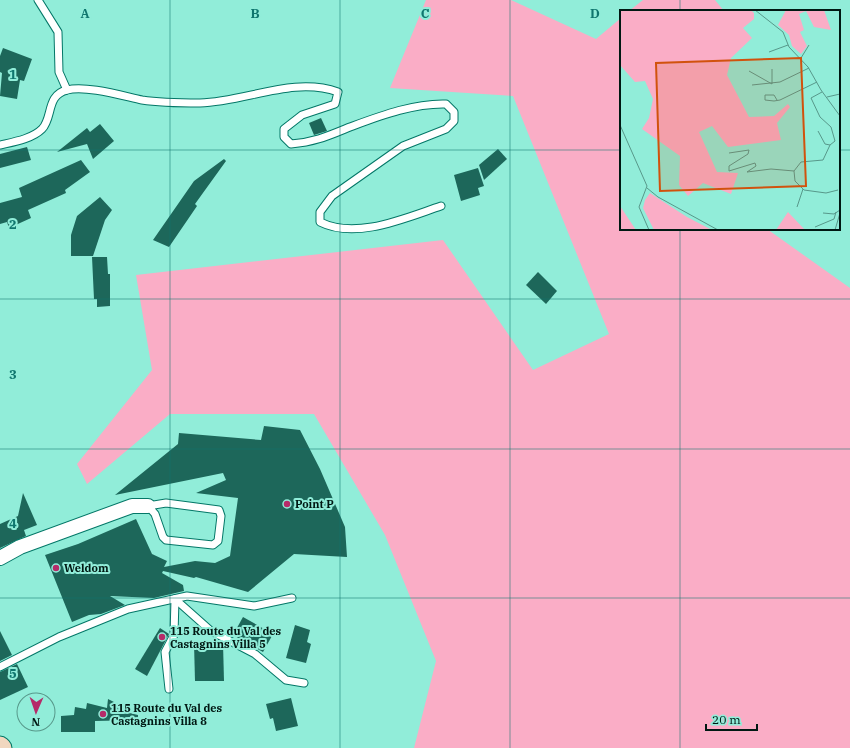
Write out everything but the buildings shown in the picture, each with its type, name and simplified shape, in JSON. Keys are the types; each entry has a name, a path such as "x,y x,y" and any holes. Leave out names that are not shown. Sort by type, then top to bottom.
{"street":[{"path":"0,558 20,547 132,506 148,506"}],"lane":[{"path":"38,0 58,32 59,72 67,90"},
{"path":"0,145 22,140 43,128 56,96 67,90 81,89 145,100 201,103 241,98 284,88 326,88 338,92 335,104 302,115 284,128 284,137 291,144 310,143 403,110 432,104 446,104 454,112 454,121 446,129 403,146 332,196 320,212 320,222 331,228 351,230 390,223 441,206"},
{"path":"166,503 218,510 221,516 218,542 213,545 166,540 163,537 155,514 148,506 166,503"},
{"path":"0,666 59,636 128,609 187,596 254,606 292,598"},
{"path":"175,599 211,631 255,654 286,680 304,683"},
{"path":"169,689 165,652 174,635 175,599"}],"shaded area":[{"path":"426,0 511,0 596,39 620,19 620,230 768,230 850,288 850,748 414,748 436,661 385,535 314,414 170,414 87,484 77,464 152,370 136,275 443,240 533,370 609,334 513,96 390,88"},
{"path":"643,0 715,0 723,10 630,10"}],"place":[{"name":"Point P","path":"287,504"},
{"name":"Weldom","path":"56,568"},
{"name":"115 Route du Val des Castagnins Villa 5","path":"162,637"},
{"name":"115 Route du Val des Castagnins Villa 8","path":"103,714"}]}
